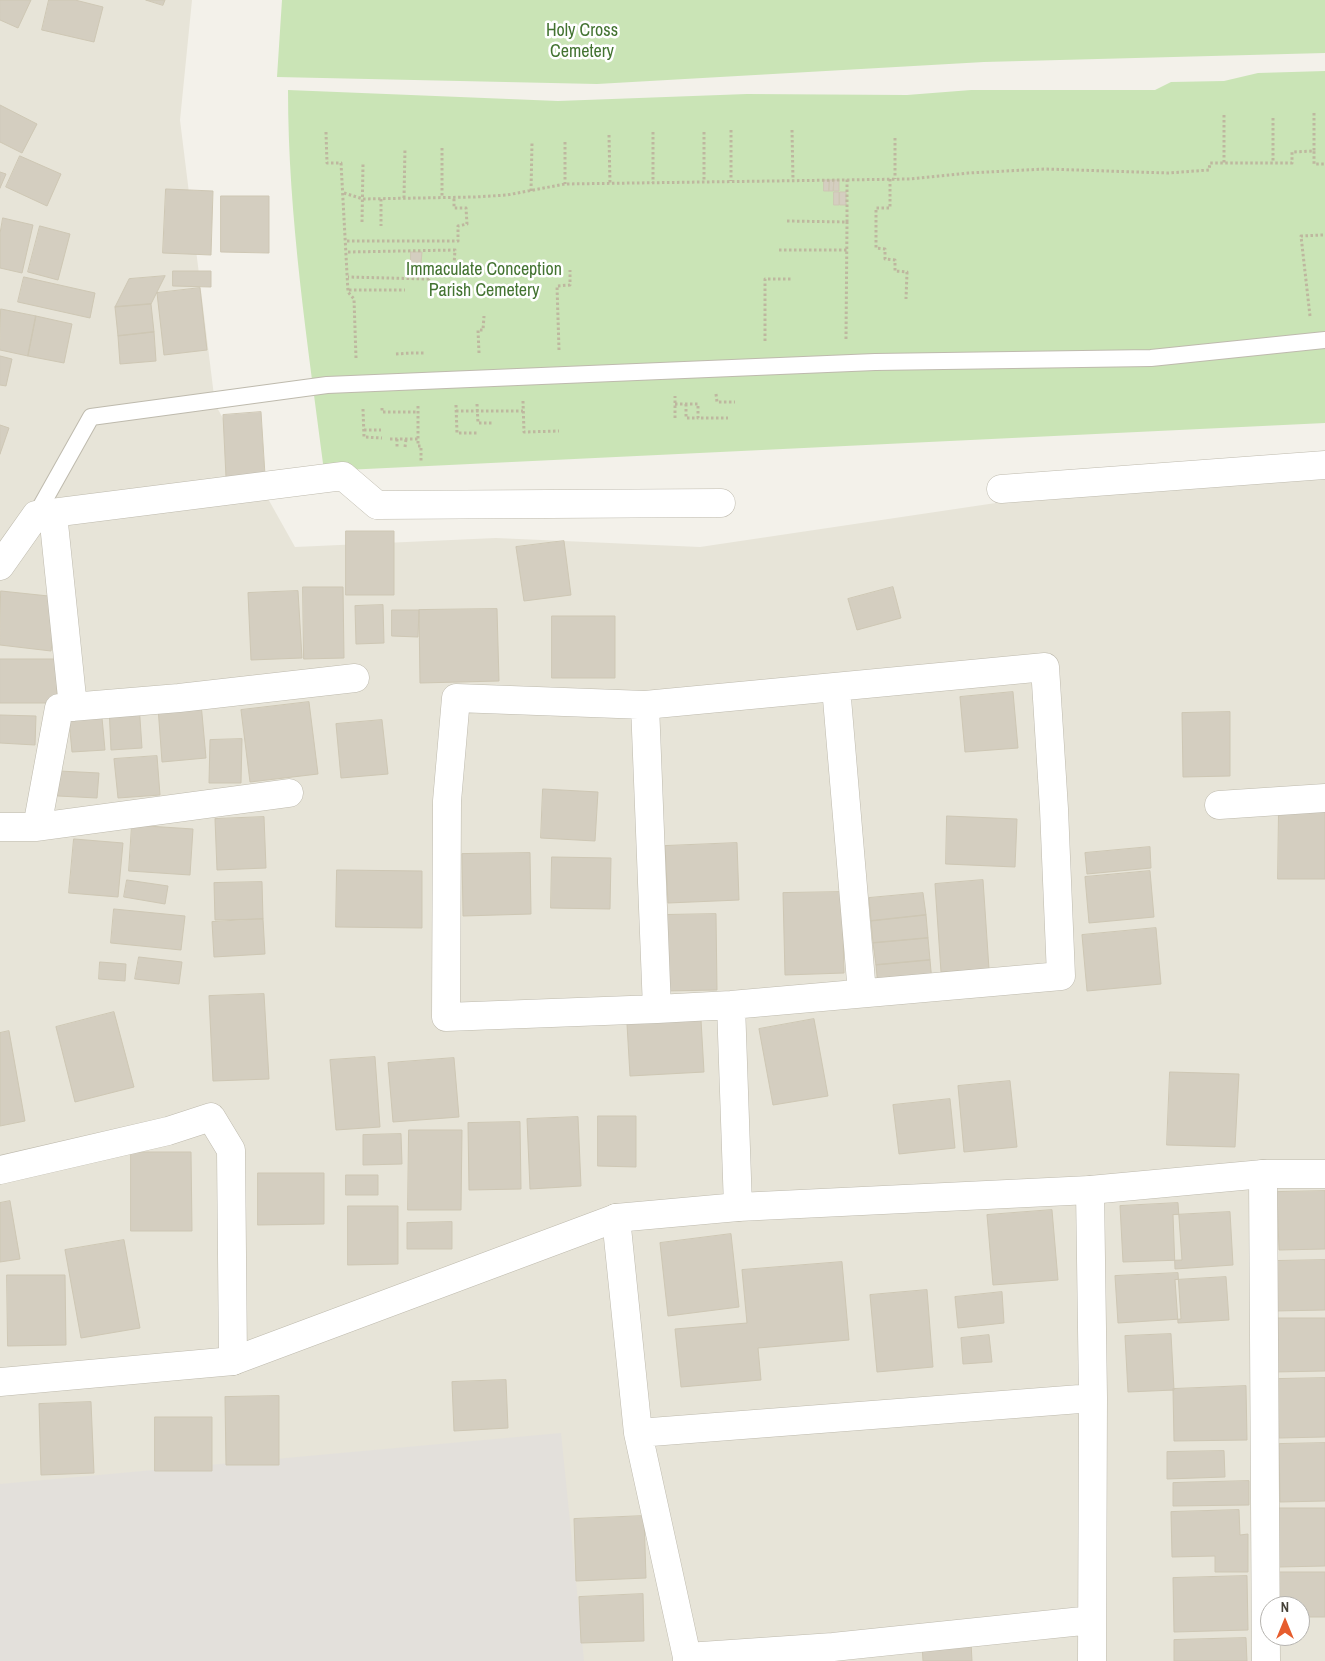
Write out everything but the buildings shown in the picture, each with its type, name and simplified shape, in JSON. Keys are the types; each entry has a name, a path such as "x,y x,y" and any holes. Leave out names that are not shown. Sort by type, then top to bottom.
{"street":[{"path":"1001,489 1325,465"},
{"path":"0,566 44,515 342,476 377,505 721,503"},
{"path":"44,515 73,706"},
{"path":"1045,667 1054,809 1061,976 657,1010 446,1016 447,801 456,698 646,705 1045,667"},
{"path":"37,827 59,708 179,698 355,678"},
{"path":"836,687 862,993"},
{"path":"646,705 657,1010"},
{"path":"0,827 37,827 289,793"},
{"path":"1220,805 1325,798"},
{"path":"731,1004 738,1207"},
{"path":"0,1170 168,1131 211,1117 231,1150 233,1361"},
{"path":"0,1382 233,1361 616,1218 738,1207 1090,1190 1263,1174 1325,1174"},
{"path":"1263,1174 1266,1661"},
{"path":"1090,1190 1093,1398 1092,1661"},
{"path":"616,1218 638,1433 687,1659 834,1647 1092,1620"},
{"path":"638,1433 1093,1398"}],"lane":[{"path":"44,515 91,417 327,385 359,383 522,378 846,363 1151,358 1319,341"}],"path":[{"path":"1314,113 1314,164 1325,164"},
{"path":"1224,116 1224,163"},
{"path":"1273,118 1273,163"},
{"path":"731,130 731,181"},
{"path":"792,130 793,180"},
{"path":"326,132 327,163 342,163 349,290 354,299 364,437 382,438"},
{"path":"654,132 654,183"},
{"path":"704,132 704,182"},
{"path":"609,134 610,184"},
{"path":"895,138 890,208 876,208 876,248 885,249 885,259 895,260 895,271 907,272 906,298"},
{"path":"565,142 565,184"},
{"path":"531,191 532,143"},
{"path":"404,198 405,148"},
{"path":"442,148 442,197"},
{"path":"344,193 363,199 454,197 506,195 565,184 892,179 1045,169 1168,173 1209,170 1210,163 1292,163 1292,152 1314,151"},
{"path":"362,222 363,164"},
{"path":"846,363 847,179"},
{"path":"347,241 458,241 458,226 467,224 466,208 454,208 454,197"},
{"path":"381,199 381,226"},
{"path":"787,221 847,222"},
{"path":"1319,341 1302,236 1323,235"},
{"path":"348,252 455,250 454,265 429,266 429,279 348,277"},
{"path":"779,250 847,250"},
{"path":"560,375 557,286 570,285 570,270"},
{"path":"765,367 765,279 792,280"},
{"path":"349,290 405,290"},
{"path":"484,316 483,330 478,330 478,423 493,423"},
{"path":"522,378 524,432 559,431"},
{"path":"456,379 457,432 477,432"},
{"path":"417,381 418,446 421,446 421,461"},
{"path":"675,404 698,404 698,418"},
{"path":"686,404 686,418 728,418"},
{"path":"456,411 522,411"},
{"path":"364,430 381,430"},
{"path":"390,438 418,438"},
{"path":"397,438 397,447"},
{"path":"405,447 406,438"}],"shaded area":[{"path":"0,0 192,0 180,120 215,404 295,547 496,538 700,547 1325,454 1325,1661 0,1661"},
{"path":"561,1433 584,1661 0,1661 0,1484"}],"green space":[{"name":"Holy Cross Cemetery","path":"282,0 1325,0 1325,53 984,62 597,84 277,77"},
{"name":"Immaculate Conception Parish Cemetery","path":"1325,71 1325,423 324,471 295,234 291,186 288,90 558,101 747,94 907,95 971,90 1155,90 1171,82 1224,81 1258,73"}]}
